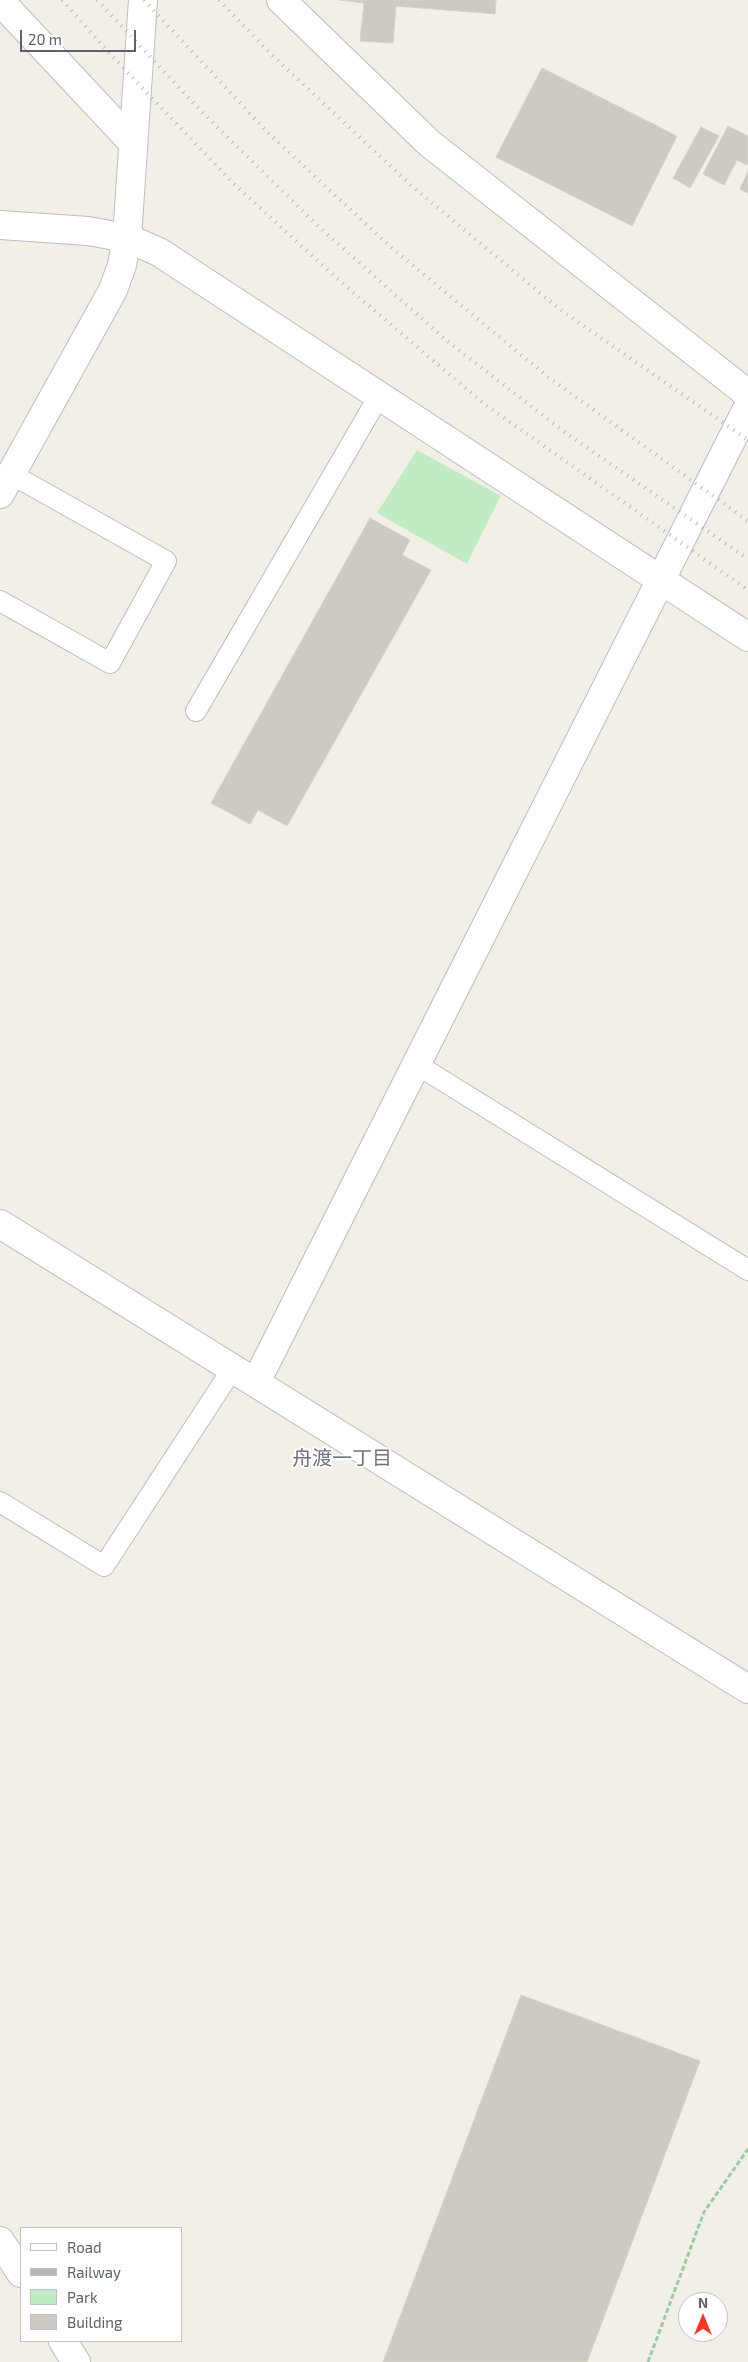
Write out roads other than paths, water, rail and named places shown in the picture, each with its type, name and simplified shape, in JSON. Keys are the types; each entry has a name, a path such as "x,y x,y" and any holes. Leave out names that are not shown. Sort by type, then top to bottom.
{"street":[{"path":"6,484 113,290 122,265 127,238 143,0"},
{"path":"281,0 429,143 748,394"},
{"path":"0,1 133,143"},
{"path":"0,225 88,231 127,238 159,252 748,638"},
{"path":"256,1382 662,581 748,407"},
{"path":"0,1224 748,1689"},
{"path":"0,2241 20,2271"},
{"path":"64,2342 76,2362"}],"lane":[{"path":"196,711 379,396"},
{"path":"0,601 110,662 166,561 6,484"},
{"path":"416,1064 748,1270"},
{"path":"0,1502 104,1566 233,1368"}],"railway":[{"path":"62,0 110,54 233,183 342,283 483,403 748,590"},
{"path":"97,0 202,112 318,226 447,341 563,431 748,559"},
{"path":"144,0 267,132 393,249 548,377 748,521"},
{"path":"219,0 272,55 413,187 558,308 748,440"}],"district":[{"name":"舟渡一丁目","path":"342,1458"}]}
